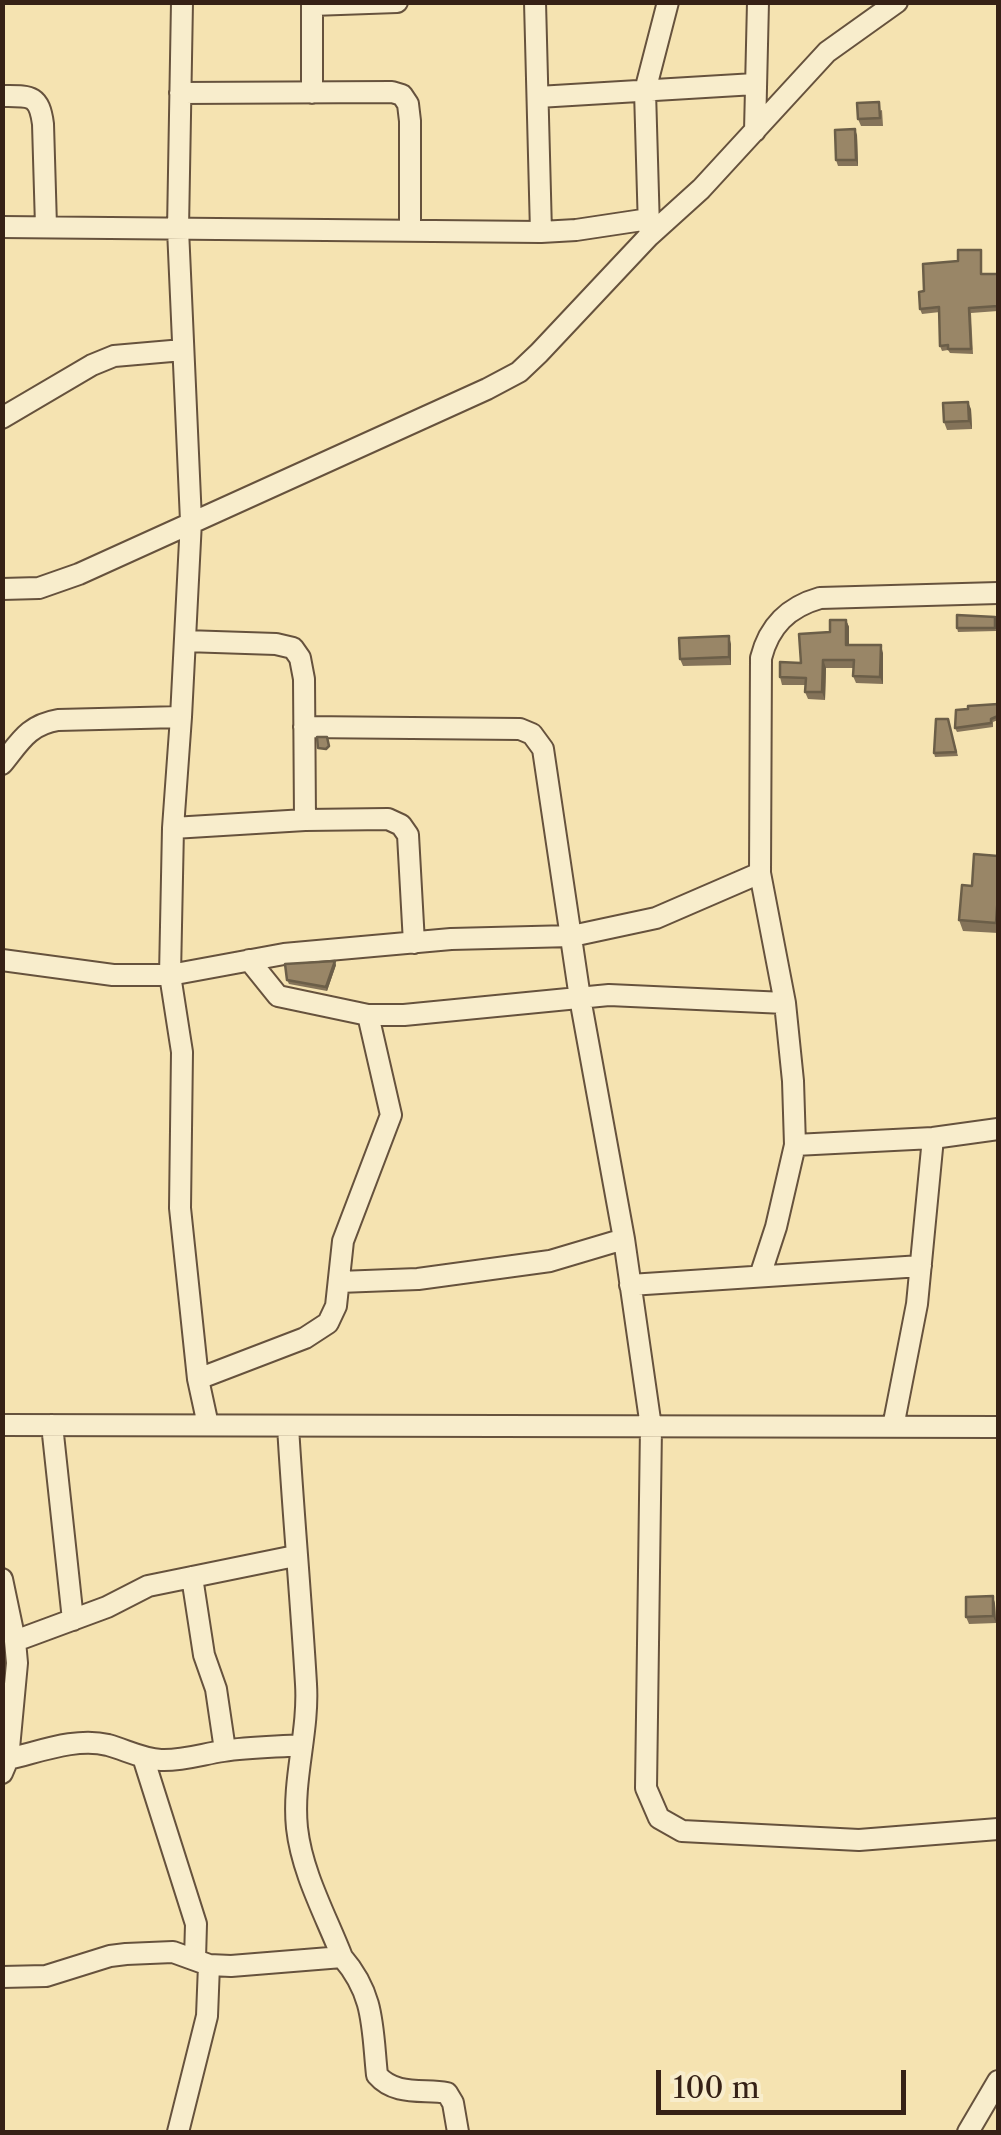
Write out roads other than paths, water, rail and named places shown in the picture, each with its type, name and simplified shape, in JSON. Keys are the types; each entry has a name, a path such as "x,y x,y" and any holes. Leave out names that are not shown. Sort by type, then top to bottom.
{"street":[{"path":"182,2 178,228 191,521 182,716 172,828 170,976 182,1052 180,1208 198,1378 208,1426"},
{"path":"312,92 312,4 397,2"},
{"path":"536,2 540,232"},
{"path":"649,228 646,91 668,3 682,2"},
{"path":"755,131 758,2"},
{"path":"2,590 40,588 79,574 519,372 649,228 701,189 827,52 897,2"},
{"path":"538,98 755,84"},
{"path":"180,93 402,95 408,104 410,121 410,231"},
{"path":"2,96 23,96 41,107 46,226"},
{"path":"2,227 540,232 649,228"},
{"path":"3,417 114,356 183,350"},
{"path":"760,1276 795,1145 786,1004 760,873 761,658 771,630 805,602 820,598 998,594"},
{"path":"185,641 276,644 292,648 300,658 304,679 305,820"},
{"path":"2,764 29,730 41,723 182,716"},
{"path":"304,727 520,729 532,734 543,749 651,1426 646,1788 658,1818 682,1831 859,1840 998,1829"},
{"path":"172,828 388,818 401,825 408,835 414,942"},
{"path":"2,960 113,975 170,976 284,954 414,942 572,936 656,918 760,873"},
{"path":"249,960 278,996 368,1015 610,995 786,1004"},
{"path":"198,1378 304,1338 328,1324 336,1306 342,1241 391,1116 368,1015"},
{"path":"795,1145 933,1138 998,1129"},
{"path":"894,1427 917,1304 933,1138"},
{"path":"339,1282 418,1279 550,1261 624,1239"},
{"path":"630,1285 921,1266"},
{"path":"2,1425 998,1428"},
{"path":"52,1425 72,1620"},
{"path":"288,1426 307,1690 298,1778 297,1825 302,1858 342,1957 368,1996 377,2075 395,2088 447,2092 451,2095 458,2132"},
{"path":"15,1641 107,1607 148,1586 295,1556"},
{"path":"192,1577 225,1750"},
{"path":"2,1579 17,1662 5,1766 88,1742 106,1744 143,1758 174,1760 225,1750 302,1745"},
{"path":"143,1758 196,1924 202,1962 207,2016 178,2132"},
{"path":"2,1977 46,1976 110,1956 173,1952 231,1966 342,1957"},
{"path":"968,2132 998,2081"}]}
